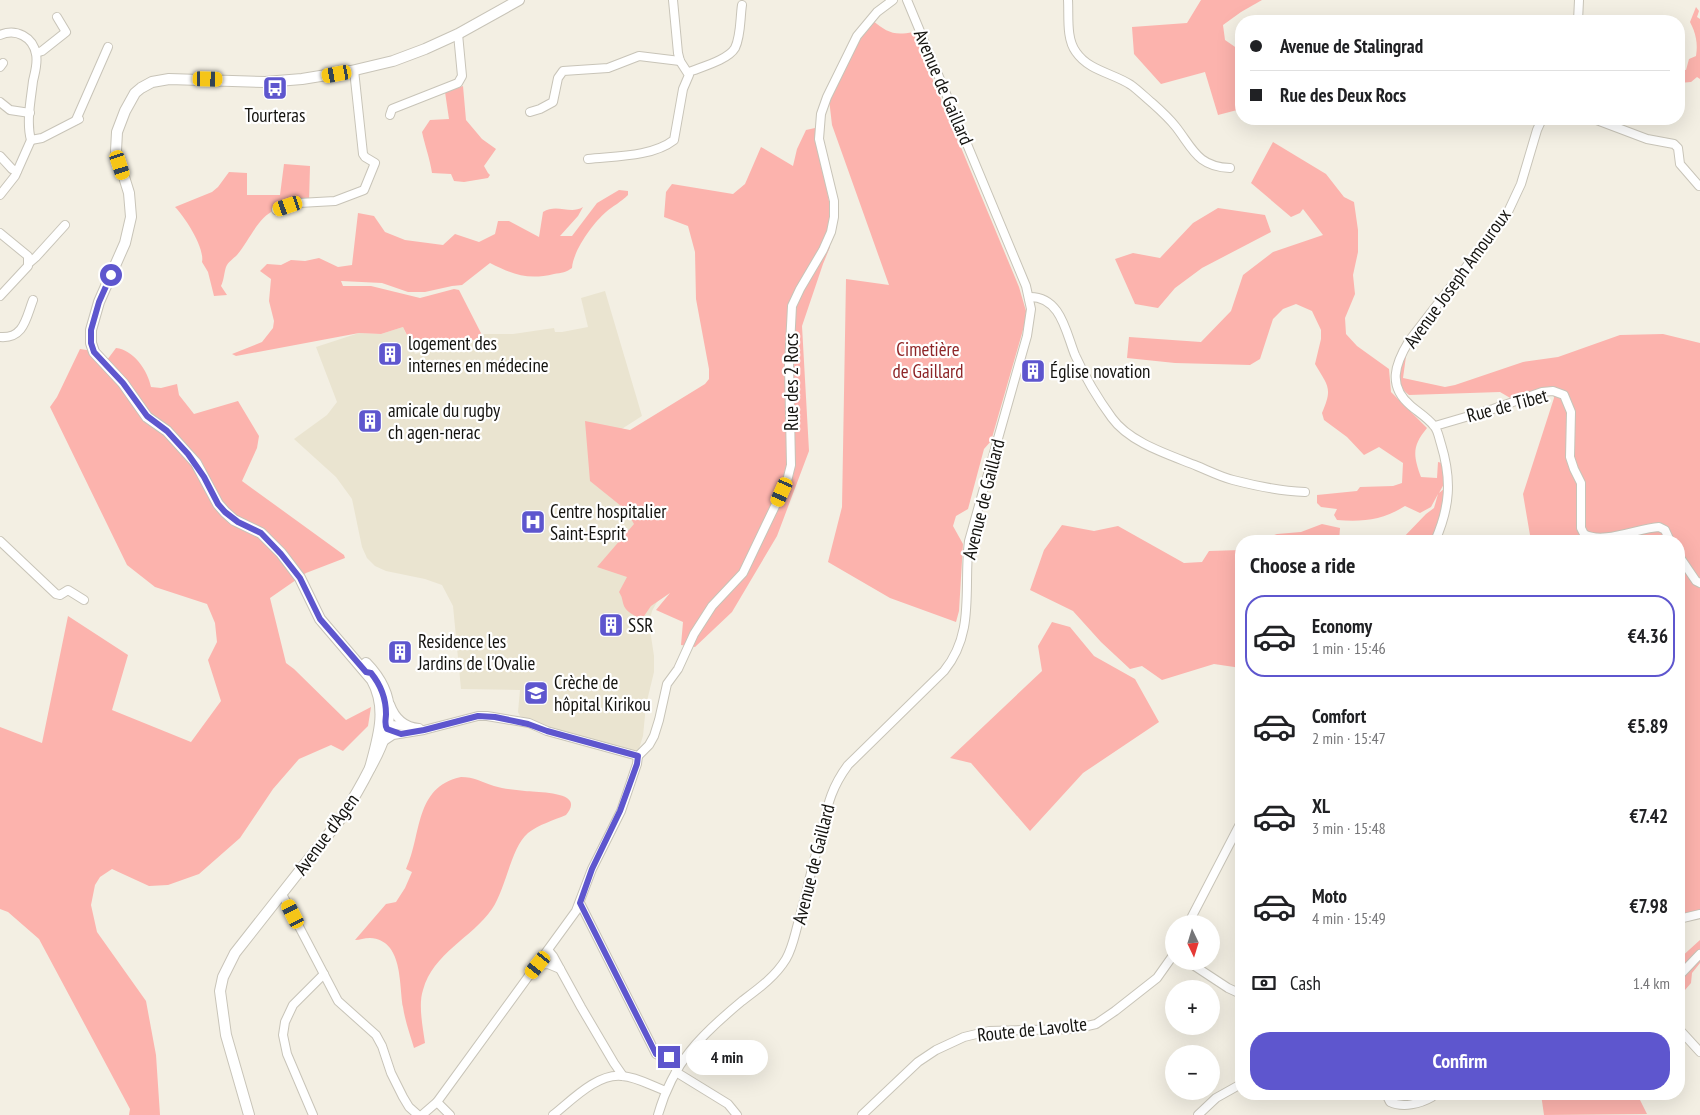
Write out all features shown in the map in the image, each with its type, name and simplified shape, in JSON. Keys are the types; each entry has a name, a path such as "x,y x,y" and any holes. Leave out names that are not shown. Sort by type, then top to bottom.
{"main road":[{"path":"385,731 375,685 366,672 330,632 314,609 300,578 261,533 238,522 225,512 218,504 196,463 167,431 147,416 123,383 94,352 90,338 91,330 99,302 125,243 129,228 130,193 116,151 116,140 120,122 135,93 152,82 169,79 265,82 302,79 354,70 393,61 425,49 458,34 519,0"},
{"path":"330,632 375,672 386,694 389,711 385,731"},
{"name":"Avenue d'Agen","path":"249,1115 226,1035 220,991 221,984 235,953 342,817 370,768 385,731"}],"street":[{"path":"588,159 652,151 667,146 674,140 682,94 689,77 689,72 680,61 674,0"},
{"name":"Rue des 2 Rocs","path":"638,756 649,745 654,736 667,684 678,670 694,634 712,606 743,573 787,481 791,464 789,365 792,306 823,250 831,232 834,217 834,201 819,139 821,114 857,36 877,12 893,0"},
{"name":"Avenue de Gaillard","path":"658,1115 666,1091 676,1072 697,1041 712,1026 772,977 791,950 828,803 836,782 848,765 944,671 957,653 966,624 966,564 969,541 1027,336 1030,317 1029,297 996,210 907,0"},
{"path":"1068,0 1071,41 1080,58 1101,72 1131,85 1168,118 1188,145 1204,162 1212,166 1230,168"},
{"path":"1578,0 1578,15"},
{"path":"689,72 724,58 733,51 738,39 742,5"},
{"path":"36,52 42,50 66,32 57,16"},
{"path":"0,35 10,32 23,35 30,41 36,52 37,64 30,113 29,130 31,140 13,179 0,194"},
{"path":"390,115 392,109 461,81 458,34"},
{"path":"31,140 42,138 79,119 108,47"},
{"path":"530,112 553,102 558,78 563,71 608,68 639,56 680,61"},
{"path":"276,210 299,203 335,201 364,190 375,163 367,159 363,154 354,70"},
{"path":"0,102 10,110 30,113"},
{"name":"Avenue Joseph Amouroux","path":"1434,426 1409,404 1397,389 1396,376 1400,359 1409,341 1507,214 1521,184 1539,125"},
{"path":"1610,125 1647,139 1674,144 1679,152 1680,164 1699,186"},
{"path":"0,156 17,171"},
{"path":"0,296 66,225"},
{"path":"0,233 28,256 29,263"},
{"path":"1029,297 1044,300 1059,314 1076,357 1098,396 1114,421 1135,438 1158,451 1231,480 1276,489 1305,492"},
{"path":"0,337 14,336 19,332 33,300"},
{"name":"Rue de Tibet","path":"1434,426 1493,409 1542,392 1553,391 1564,395 1571,412 1570,457 1580,483 1581,528 1586,535"},
{"path":"1434,426 1446,462 1448,490 1447,508 1437,535"},
{"name":"Rue de Tibet","path":"1620,535 1660,527 1665,530 1667,535"},
{"path":"0,541 56,594 60,595 68,590 84,600"},
{"path":"1685,565 1696,581 1700,582"},
{"path":"386,694 394,714 408,726"},
{"path":"282,894 338,1001 376,1035 403,1097 409,1107 420,1115 437,1102 569,922 580,903 592,869 620,811 637,764 638,756 510,719 478,716 401,734 393,735 385,731"},
{"path":"385,731 408,726 426,728 444,725"},
{"path":"1193,915 1235,834"},
{"path":"580,903 656,1054 678,1057 683,1060"},
{"path":"1685,918 1700,914"},
{"path":"548,950 554,956 623,1076"},
{"path":"1685,970 1700,954"},
{"path":"538,965 548,964 560,969"},
{"name":"Route de Lavolte","path":"862,1115 918,1062 936,1050 964,1037 989,1032 1074,1029 1096,1024 1157,978 1165,967"},
{"path":"1201,970 1235,991"},
{"path":"313,1115 287,1054 283,1035 285,1022 293,1005 324,974"},
{"path":"1685,1036 1700,1052"},
{"path":"553,1115 590,1085 612,1071 614,1063"},
{"path":"676,1072 728,1104 737,1115"},
{"path":"590,1085 611,1077 623,1076 666,1091"},
{"path":"1198,1115 1216,1098 1235,1087"},
{"path":"1389,1100 1390,1102 1403,1105 1427,1100"},
{"path":"437,1102 450,1115"}],"shaded area":[{"name":"Centre hospitalier Saint-Esprit","path":"605,291 642,416 617,432 710,516 689,576 657,602 652,611 649,623 654,656 654,672 646,705 643,736 638,752 588,740 539,725 520,716 518,712 520,690 461,689 453,606 442,585 425,579 386,571 375,566 367,558 362,547 352,499 336,477 294,439 327,415 337,402 316,347 359,333 381,334 403,327 415,354 447,346 478,334 513,334 554,328 555,332 562,332 588,327 581,298"}],"green space":[{"path":"1201,0 1262,0 1235,15 1223,25 1225,40 1235,47 1235,111 1218,115 1205,72 1161,84 1134,54 1132,27 1187,23"},
{"path":"1696,7 1699,11 1697,17 1700,19 1700,79 1697,77 1691,82 1685,82 1685,70 1689,59 1696,56 1697,47 1694,30 1690,22"},
{"name":"Cimetière de Gaillard","path":"872,20 891,32 900,34 913,32 1019,287 1026,311 1025,323 991,441 984,449 968,509 956,516 953,526 963,544 959,611 956,622 890,598 828,562 842,507 846,279 889,285 832,125 829,99 857,40"},
{"path":"463,86 466,120 482,139 496,149 484,166 490,175 488,178 464,182 454,181 451,174 432,173 422,132 430,120 449,119 445,92"},
{"path":"815,128 829,201 830,247 802,326 809,451 777,536 732,612 695,647 681,645 683,622 656,610 670,593 651,606 642,619 626,609 619,592 627,577 597,567 634,524 626,510 590,481 585,421 630,430 705,384 709,379 709,369 696,299 695,252 688,226 664,217 666,192 672,184 733,194 745,184 761,147 793,166 797,149 806,130"},
{"path":"1273,142 1326,174 1344,197 1354,202 1358,230 1358,252 1353,275 1355,294 1345,318 1346,334 1357,346 1389,369 1391,392 1427,428 1416,446 1415,457 1421,477 1437,478 1438,462 1442,463 1445,482 1439,493 1445,488 1445,511 1435,535 1406,535 1434,508 1438,494 1431,507 1420,513 1405,506 1381,517 1356,521 1337,520 1334,515 1337,509 1321,507 1317,503 1317,495 1357,491 1360,487 1393,486 1402,483 1403,463 1379,447 1364,455 1347,437 1324,420 1322,413 1328,387 1315,364 1321,339 1321,330 1312,311 1296,304 1283,309 1273,319 1260,359 1250,365 1175,363 1127,358 1129,337 1201,342 1231,311 1243,275 1273,252 1323,235 1303,209 1300,213 1291,217 1251,183"},
{"path":"284,164 310,166 309,202 269,213 226,267 221,286 227,295 214,296 197,241 189,225 175,207 212,192 229,172 247,173 247,195 280,195"},
{"path":"619,190 628,191 628,195 595,223 584,238 573,261 572,268 564,272 545,276 529,276 506,271 490,263 462,285 425,292 408,292 382,283 341,281 343,286 371,286 420,298 454,289 459,290 484,339 421,344 410,341 403,327 381,334 359,333 236,356 232,354 262,342 273,328 274,321 269,301 271,279 260,271 267,264 281,265 291,260 305,261 319,258 338,267 352,265 358,213 374,216 385,232 405,240 443,245 455,234 479,242 495,234 498,221 509,221 539,237 543,212 553,209 573,210 583,207 578,216 560,236 572,236 597,203"},
{"path":"1218,208 1265,215 1271,232 1202,268 1175,288 1158,308 1135,304 1115,259 1133,253 1160,258 1193,223"},
{"path":"1663,334 1700,343 1700,910 1685,918 1685,535 1530,535 1523,494 1554,398 1553,389 1512,399 1500,392 1409,395 1400,384 1399,379 1400,367 1407,349 1403,378 1445,387 1523,362 1558,357 1620,335"},
{"path":"116,348 129,353 139,362 147,374 151,387 161,388 177,384 179,395 194,414 238,401 259,436 257,448 242,481 344,555 345,558 306,573 270,598 286,663 346,720 371,707 368,726 343,751 331,745 299,759 273,789 240,838 199,874 168,885 149,886 112,869 100,877 95,885 91,905 97,932 146,1001 156,1055 160,1115 129,1115 130,1109 39,939 8,912 0,909 0,727 42,743 68,616 128,655 112,710 191,742 221,701 208,660 217,642 215,623 207,604 155,587 127,565 50,407 57,397 80,349 100,352 107,360"},
{"path":"1322,524 1340,528 1339,535 1274,535 1301,532"},
{"path":"1062,525 1094,531 1118,526 1184,563 1202,562 1209,551 1235,550 1235,667 1214,664 1162,680 1142,666 1130,669 1101,642 1073,611 1030,590 1044,550"},
{"path":"1052,622 1070,627 1094,656 1135,679 1159,722 1083,773 1030,831 971,763 950,758 1042,671 1038,646"},
{"path":"461,777 506,789 556,794 567,798 571,803 571,807 566,815 536,828 522,839 492,909 435,966 428,977 421,1002 425,1043 414,1048 406,1022 400,975 394,954 389,946 381,941 370,938 355,940 386,904 396,902 405,888 412,872 406,869 427,802 435,791 446,782"},
{"path":"1700,940 1700,963 1692,973 1691,983 1685,990 1685,954"},
{"path":"1542,1100 1640,1100 1647,1114 1544,1115"}],"place":[{"name":"Tourteras","path":"275,88"},
{"name":"logement des internes en médecine","path":"390,354"},
{"name":"Église novation","path":"1033,371"},
{"name":"amicale du rugby ch agen-nerac","path":"370,421"},
{"name":"Centre hospitalier Saint-Esprit","path":"533,522"},
{"name":"SSR","path":"611,625"},
{"name":"Residence les Jardins de l'Ovalie","path":"400,652"},
{"name":"Crèche de hôpital Kirikou","path":"536,693"}],"route":[{"path":"111,275 99,302 91,330 90,338 94,352 123,383 147,416 167,431 196,463 218,504 225,512 234,520 266,537 300,578 320,619 366,672 371,673 378,682 386,706 385,726 387,729 401,734 478,716 488,716 510,719 591,744 638,756 638,761 614,828 599,853 580,903 656,1054 669,1057"}]}
